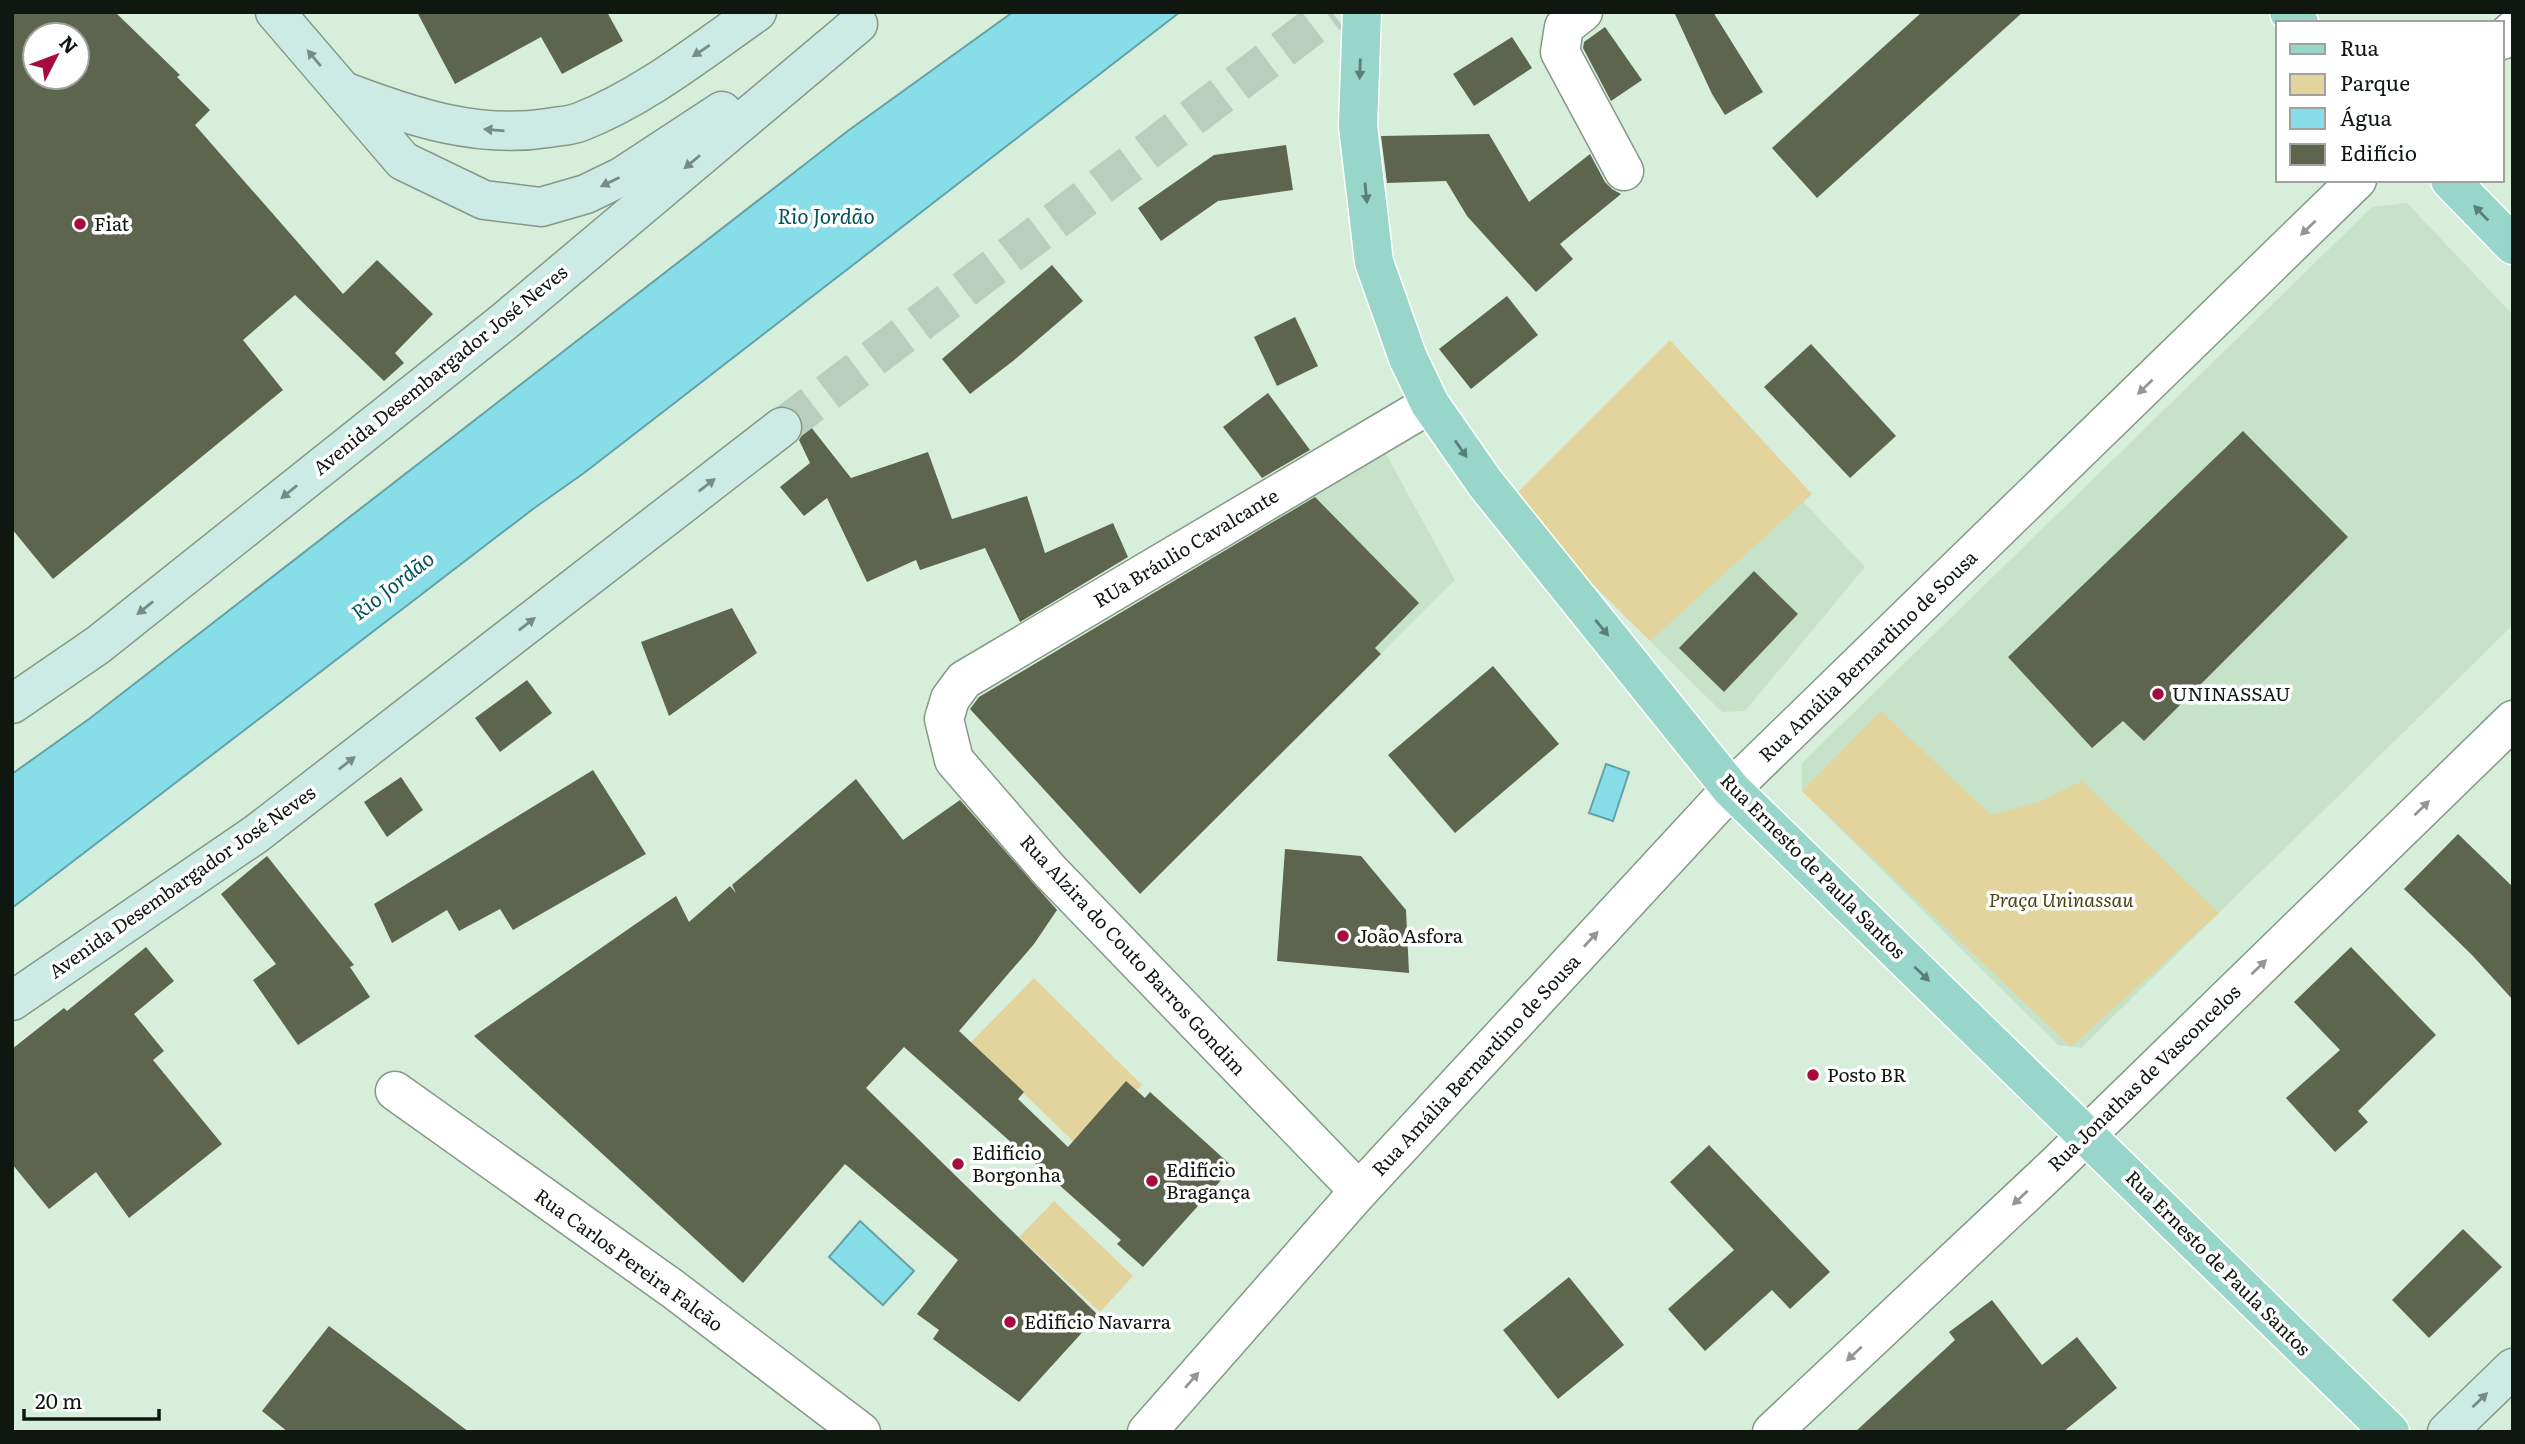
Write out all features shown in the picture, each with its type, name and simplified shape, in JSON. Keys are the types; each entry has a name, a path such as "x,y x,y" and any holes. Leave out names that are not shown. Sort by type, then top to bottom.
{"main road":[{"path":"275,12 402,161 484,200 541,207 586,194 624,176 708,118 816,60"},
{"path":"343,91 401,113 460,127 518,132 578,123 630,98 757,12"},
{"name":"Rua Ernesto de Paula Santos","path":"1362,12 1358,125 1374,262 1408,358 1430,404 1485,483 1731,789 2390,1432"},
{"name":"Avenida Desembargador José Neves","path":"12,704 98,645 506,320 858,24"},
{"path":"2452,182 2513,245"},
{"name":"Avenida Desembargador José Neves","path":"12,1002 256,834 782,426"},
{"path":"2447,1432 2513,1368"}],"street":[{"path":"1583,12 1564,27 1560,52 1625,171"},
{"name":"Rua Amália Bernardino de Sousa","path":"1147,1432 1359,1191 1731,789 2355,182"},
{"name":"RUa Bráulio Cavalcante","path":"950,699 964,680 1430,404"},
{"name":"Rua Alzira do Couto Barros Gondim","path":"950,699 944,719 954,760 1049,870 1359,1191"},
{"name":"Rua Jonathas de Vasconcelos","path":"1772,1432 2087,1134 2513,720"},
{"name":"Rua Carlos Pereira Falcão","path":"395,1091 673,1289 861,1432"}],"shaded area":[{"name":"UNINASSAU","path":"2407,203 2513,315 2513,625 2081,1048 2058,1045 1802,791 1802,763 2372,207"},
{"path":"1375,434 1455,580 1381,654 1241,517"},
{"path":"1798,496 1865,567 1745,711 1722,712 1650,641"}],"green space":[{"path":"1670,340 1812,494 1650,641 1509,501"},
{"name":"Praça Uninassau","path":"1881,711 1991,815 2038,802 2082,781 2219,913 2071,1047 1802,791"},
{"path":"1034,978 1142,1085 1080,1148 971,1042"},
{"path":"1054,1201 1133,1276 1100,1312 1019,1237"}],"water":[{"name":"Rio Jordão","path":"1013,12 1180,12 584,473 533,509 12,908 12,774 89,719 849,130"},
{"path":"1606,764 1629,772 1613,821 1589,813"},
{"path":"860,1221 914,1271 883,1305 829,1257"}],"building":[{"name":"Fiat","path":"12,12 115,12 180,75 177,77 210,110 195,125 343,294 377,260 433,314 395,353 404,363 384,381 295,295 243,340 283,390 53,579 12,529"},
{"path":"417,12 607,12 623,41 562,74 541,37 455,84"},
{"path":"1674,12 1713,12 1763,92 1725,115 1712,94"},
{"path":"1922,12 2023,12 1817,198 1772,148"},
{"path":"1605,27 1642,80 1611,101 1583,48 1584,42"},
{"path":"1512,37 1532,68 1474,106 1453,74"},
{"path":"1489,134 1529,202 1590,154 1605,182 1621,194 1560,244 1573,259 1536,292 1467,216 1446,181 1387,183 1381,136"},
{"path":"1286,145 1293,190 1218,201 1161,241 1138,208 1214,155"},
{"path":"1052,265 1083,301 970,394 942,359"},
{"path":"1507,296 1538,335 1471,389 1439,349"},
{"path":"1295,317 1318,366 1277,386 1254,337"},
{"path":"1811,344 1896,436 1850,478 1764,387"},
{"path":"1268,393 1310,450 1262,478 1223,427"},
{"path":"807,422 851,478 928,452 952,519 1027,496 1045,553 1113,523 1128,557 1020,622 985,548 920,570 916,560 867,582 827,498 804,516 780,487 810,463 799,440"},
{"path":"2243,431 2348,537 2144,741 2123,721 2092,748 2008,657"},
{"path":"1315,497 1419,603 1375,648 1381,654 1140,894 970,709 979,697"},
{"path":"1754,571 1798,614 1724,692 1679,648"},
{"path":"732,608 757,653 669,716 641,642"},
{"path":"1493,666 1559,744 1455,833 1388,755"},
{"path":"527,680 552,713 500,752 475,718"},
{"path":"593,770 646,854 513,930 500,909 459,931 447,910 392,943 374,904"},
{"path":"401,777 423,810 387,837 364,802"},
{"path":"856,779 903,840 960,800 1057,910 1034,944 959,1031 1024,1092 1018,1099 1068,1147 1126,1081 1145,1098 1150,1092 1233,1167 1143,1267 1117,1244 1121,1240 904,1047 866,1088 1098,1315 1019,1402 933,1339 939,1330 917,1314 958,1260 845,1164 743,1283 474,1036 676,896 689,922 730,886 736,893 732,885"},
{"path":"2458,834 2513,887 2513,1000 2472,955 2404,889"},
{"name":"João Asfora","path":"1285,849 1361,856 1406,910 1409,973 1277,961"},
{"path":"267,856 354,965 350,967 370,997 298,1045 253,980 276,964 221,894"},
{"path":"146,947 174,981 134,1014 164,1051 153,1060 222,1144 129,1218 96,1172 49,1209 12,1164 12,1049 64,1008 67,1011"},
{"path":"2351,947 2436,1035 2358,1111 2368,1122 2335,1152 2286,1098 2340,1050 2294,1002"},
{"path":"1709,1145 1830,1272 1790,1309 1772,1290 1705,1351 1668,1309 1734,1250 1670,1182"},
{"path":"2463,1229 2502,1267 2429,1338 2392,1300"},
{"path":"1569,1277 1624,1345 1558,1399 1503,1330"},
{"path":"1992,1300 2042,1365 2077,1337 2117,1388 2063,1432 1855,1432 1955,1340 1949,1332"},
{"path":"329,1326 469,1432 288,1432 262,1411"}],"tunnel":[{"path":"782,427 1332,12"}],"place":[{"name":"Fiat","path":"80,224"},
{"name":"UNINASSAU","path":"2158,694"},
{"name":"João Asfora","path":"1343,936"},
{"name":"Posto BR","path":"1813,1075"},
{"name":"Edifício Borgonha","path":"958,1164"},
{"name":"Edifício Bragança","path":"1152,1181"},
{"name":"Edifício Navarra","path":"1010,1322"}]}
